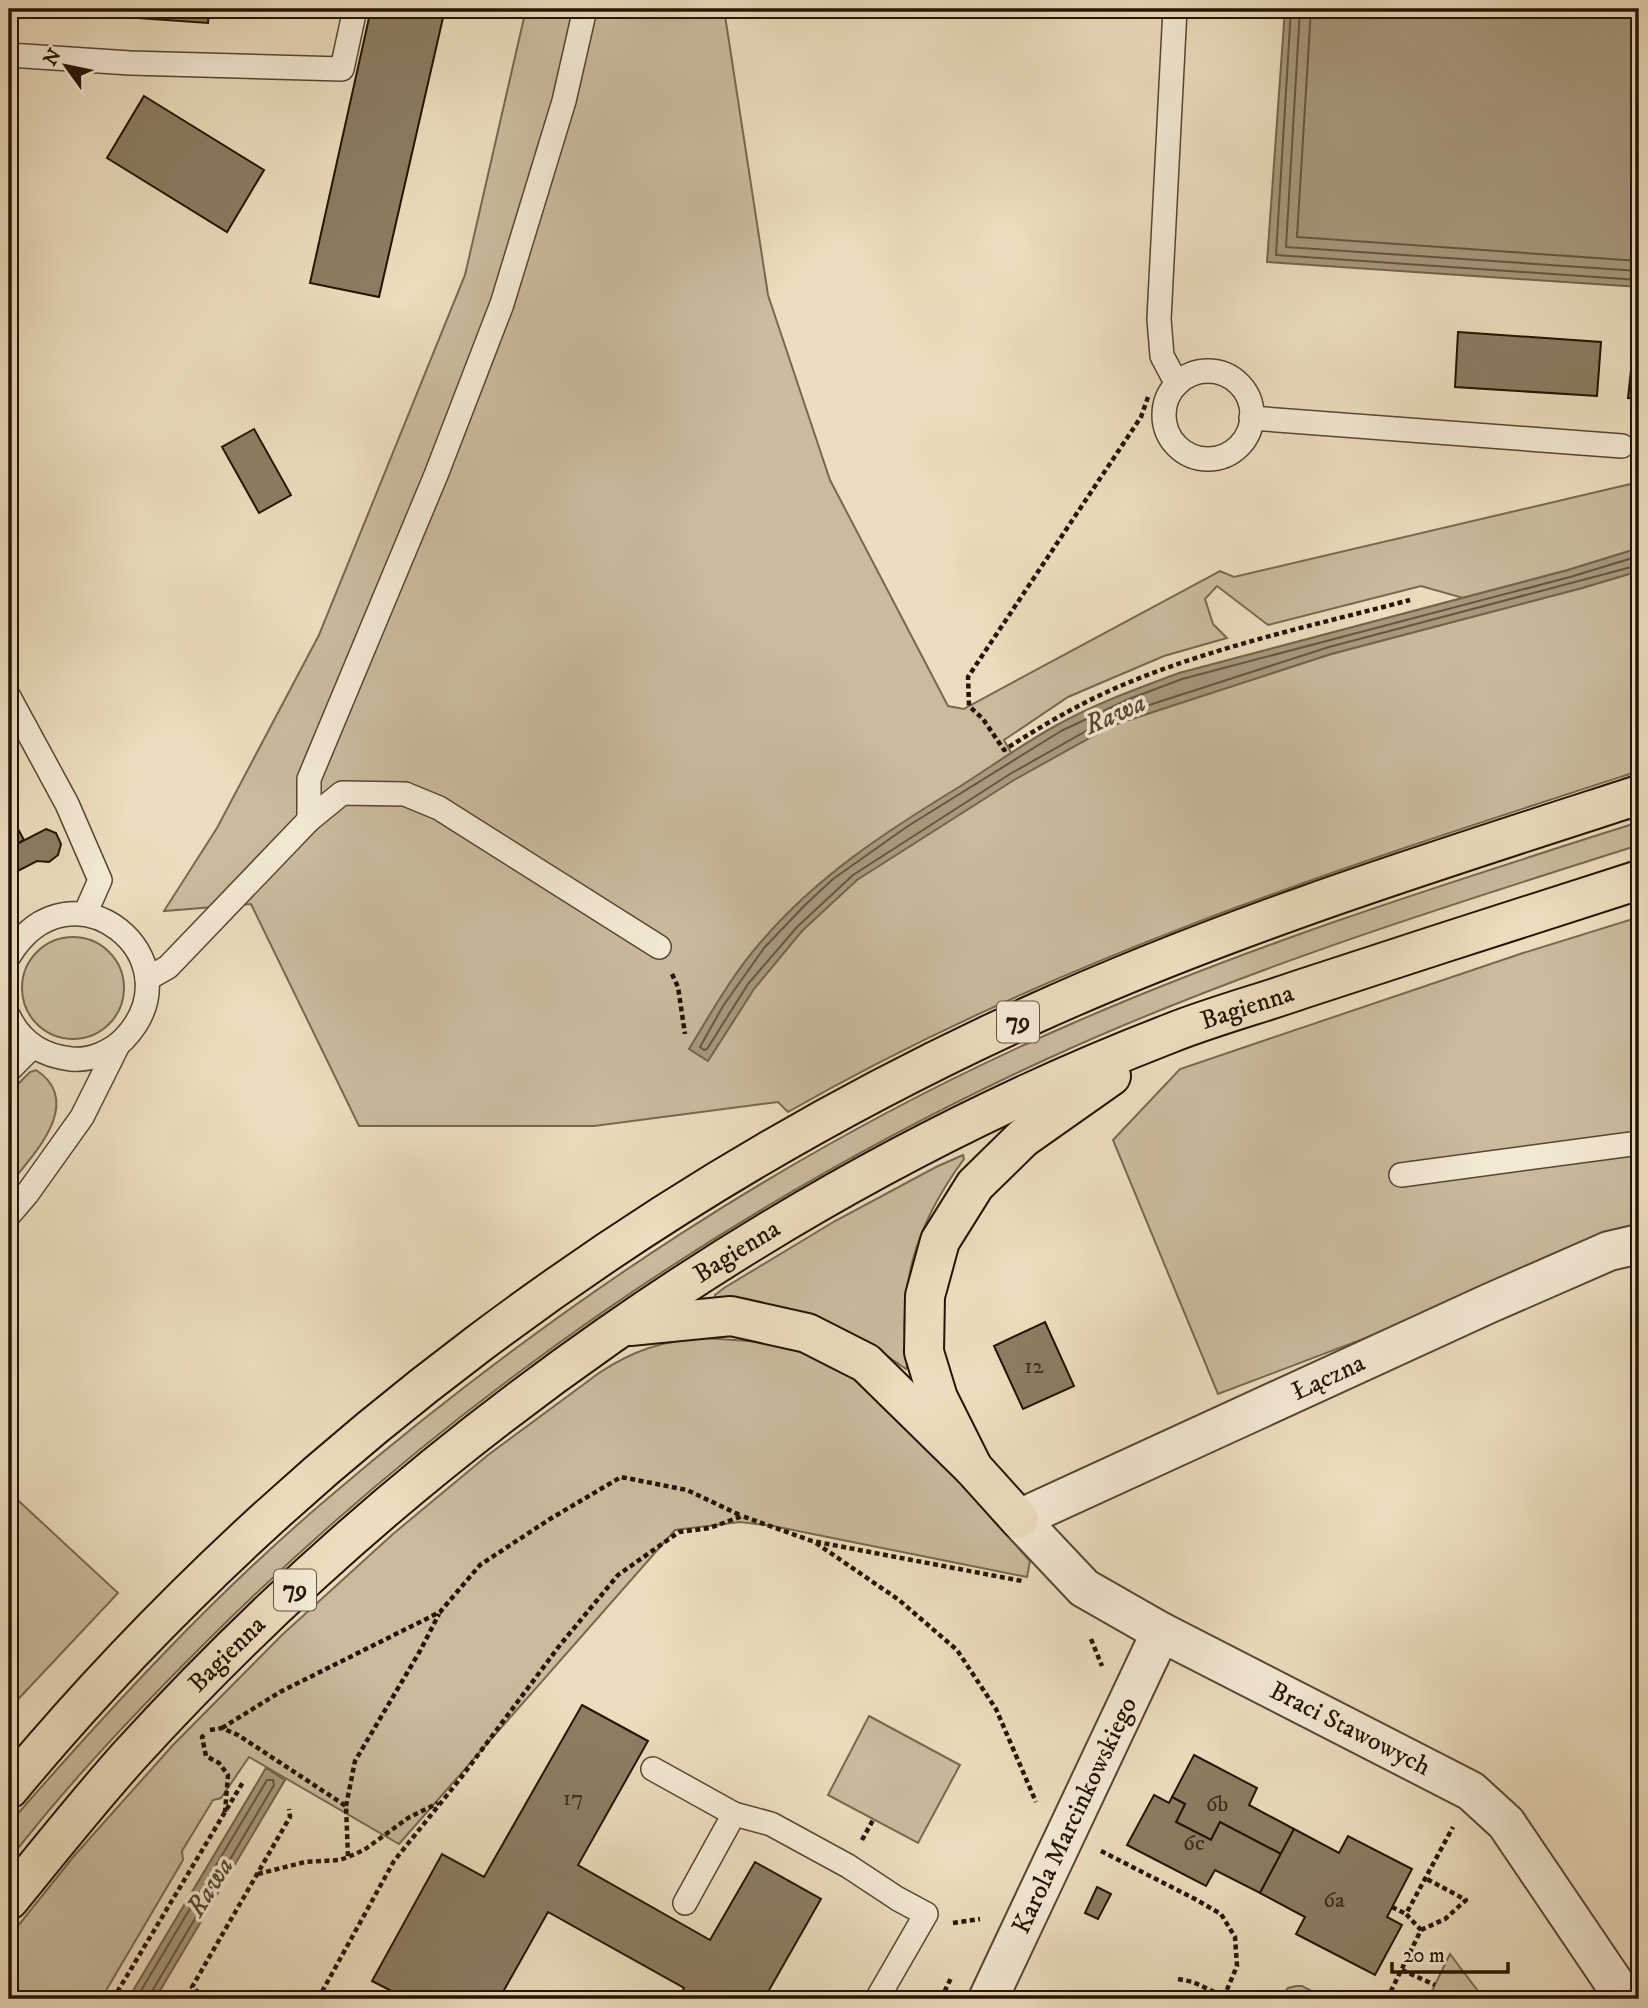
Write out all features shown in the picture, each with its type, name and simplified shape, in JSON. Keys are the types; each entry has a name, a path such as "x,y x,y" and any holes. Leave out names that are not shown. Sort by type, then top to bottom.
{"main road":[{"name":"79","path":"9,1789 136,1647 266,1522 364,1435 453,1364 554,1290 630,1238 770,1150 889,1084 1033,1014 1108,982 1352,890 1639,795"},
{"name":"Bagienna","path":"9,1900 128,1758 271,1611 341,1547 413,1486 554,1375 757,1240 919,1147 1031,1093 1172,1032 1639,880"},
{"path":"973,1468 937,1398 924,1352 925,1296 940,1241 975,1185 1023,1138 1172,1032"},
{"path":"624,1326 732,1316 807,1333 866,1363 973,1468 1019,1518"}],"street":[{"name":"Łączna","path":"1019,1518 1490,1303 1609,1251 1639,1244"},
{"name":"Braci Stawowych","path":"1019,1518 1084,1588 1161,1632 1471,1791 1506,1823 1625,1999"},
{"name":"Karola Marcinkowskiego","path":"988,1999 1161,1632"}],"lane":[{"path":"9,55 130,63 342,69 355,9"},
{"path":"309,820 309,779 436,475 502,304 564,101 586,9"},
{"path":"1175,9 1159,319 1162,356 1177,384"},
{"path":"1204,371 1219,372 1233,379 1244,390 1250,403 1251,418 1248,433 1233,450 1226,455 1196,458 1177,446 1165,426 1164,411 1168,396 1177,384 1189,375 1204,371"},
{"path":"1251,418 1622,446"},
{"path":"9,697 67,803 100,880 85,914"},
{"path":"147,979 169,967 309,820 342,793 405,794 439,808 659,947"},
{"path":"9,956 19,939 37,923 60,915 85,914 107,921 127,936 141,956 147,979 145,1004 135,1027 118,1045 82,1117 9,1215"},
{"path":"9,1017 15,1029 32,1046 53,1056 75,1060 98,1056 118,1045"},
{"path":"9,1070 32,1046"},
{"path":"1401,1175 1639,1143"},
{"path":"653,1769 734,1814 771,1824 848,1866 926,1914 877,1999"},
{"path":"685,1903 734,1814"}],"path":[{"path":"1162,356 1141,417 968,677 970,706 983,719 1004,750 1056,717 1160,670 1220,651 1410,600"},
{"path":"659,947 678,987 685,1034"},
{"path":"348,1857 346,1806 355,1761 440,1612 480,1565 550,1519 621,1478 687,1490 741,1516 812,1541 1023,1581 1031,1580"},
{"path":"318,1999 394,1861 560,1645 618,1575 679,1532 710,1528 741,1516"},
{"path":"812,1541 899,1600 957,1650 996,1709 1036,1802"},
{"path":"225,1812 228,1775 219,1763 206,1756 202,1737 210,1730 222,1728 280,1692 440,1612"},
{"path":"1089,1636 1103,1669"},
{"path":"222,1728 346,1806"},
{"path":"113,1999 243,1782"},
{"path":"1030,1814 1041,1791"},
{"path":"257,1875 305,1862 348,1857 364,1850 408,1818 442,1801"},
{"path":"205,1999 192,1987 290,1817 289,1810"},
{"path":"1406,1914 1454,1825"},
{"path":"1100,1851 1221,1914 1235,1937 1237,1966 1224,1998 1193,1982 1178,1979"},
{"path":"1387,1999 1422,1930 1445,1919 1466,1900 1425,1878"},
{"path":"975,1930 986,1907"},
{"path":"1392,1907 1406,1914 1422,1930"},
{"path":"941,1925 980,1919"},
{"path":"1402,1970 1435,1985"},
{"path":"941,1999 952,1976"},
{"path":"1288,1999 1297,1996 1305,1999"}],"shaded area":[{"path":"526,9 724,9 768,295 830,480 948,706 964,709 1220,571 1234,577 1639,482 1639,548 1463,598 1421,586 1268,625 1217,586 1205,599 1213,624 1227,638 1164,656 1068,697 1004,740 1023,774 1113,725 1331,654 1639,571 1639,771 1312,880 1098,961 993,1007 890,1057 788,1112 778,1102 594,1126 359,1126 251,904 164,911 217,828 319,635 465,275"},
{"path":"1639,822 1639,845 1341,942 1193,997 1049,1058 933,1114 820,1176 709,1242 602,1313 497,1388 397,1468 299,1553 129,1721 55,1803 9,1860 9,1824 126,1693 244,1574 327,1499 500,1360 681,1233 775,1175 871,1121 1071,1024 1282,941 1424,891"},
{"path":"1639,917 1639,1234 1218,1394 1113,1140 1180,1069 1523,953"},
{"path":"73,937 102,945 116,959 124,988 116,1017 102,1031 73,1039 44,1031 30,1017 22,988 30,959 44,945"},
{"path":"36,1070 50,1083 56,1097 56,1112 41,1143 9,1185 9,1093 30,1072"},
{"path":"963,1155 964,1159 933,1207 914,1256 905,1309 906,1369 884,1354 715,1299 715,1295 724,1288 835,1221"},
{"path":"704,1338 763,1342 793,1349 821,1360 860,1381 910,1427 1030,1561 1027,1577 773,1526 740,1522 675,1530 399,1844 249,1757 221,1798 213,1800 182,1851 183,1860 101,1999 9,1999 9,1937 74,1856 173,1745 282,1635 393,1534 488,1455 599,1373 649,1348 675,1341"},
{"path":"9,1492 118,1593 9,1709"},
{"path":"869,1716 960,1765 918,1843 828,1795"},
{"path":"1450,1954 1484,1999 1428,1999"},
{"path":"1302,1986 1327,1999 1280,1999 1288,1988"}],"water":[{"path":"1285,9 1639,9 1639,287 1267,262"},
{"name":"Rawa","path":"1639,548 1639,571 1331,654 1113,725 1014,780 857,880 802,931 754,989 708,1061 689,1049 740,968 804,897 853,857 905,821 1032,739 1072,717 1179,673 1568,570"},
{"name":"Rawa","path":"266,1768 285,1780 155,1999 128,1999"}],"building":[{"path":"9,9 209,9 208,23"},
{"path":"371,9 445,9 379,297 310,283"},
{"path":"144,96 264,170 227,232 107,158"},
{"path":"1458,332 1601,342 1597,396 1455,387"},
{"path":"1631,370 1639,370 1639,399 1628,398"},
{"path":"254,429 291,495 259,513 222,447"},
{"path":"18,829 24,840 9,848 9,834"},
{"path":"46,829 56,833 61,844 58,855 49,862 37,861 14,873 9,863 9,848"},
{"path":"1045,1322 1074,1386 1023,1409 994,1346"},
{"path":"582,1705 648,1741 578,1865 710,1940 755,1862 821,1899 764,1999 678,1999 684,1988 548,1912 499,1999 407,1999 372,1981 442,1854 484,1877"},
{"path":"1194,1755 1257,1788 1249,1805 1294,1829 1281,1854 1220,1822 1211,1840 1176,1822 1185,1804 1172,1797"},
{"path":"1154,1795 1169,1803 1172,1797 1185,1804 1176,1822 1211,1840 1220,1822 1281,1854 1260,1893 1215,1870 1206,1886 1127,1845"},
{"path":"1294,1829 1339,1853 1348,1836 1412,1869 1387,1917 1402,1925 1375,1975 1296,1934 1305,1917 1260,1893"},
{"path":"1097,1887 1111,1894 1098,1919 1085,1913"}]}
